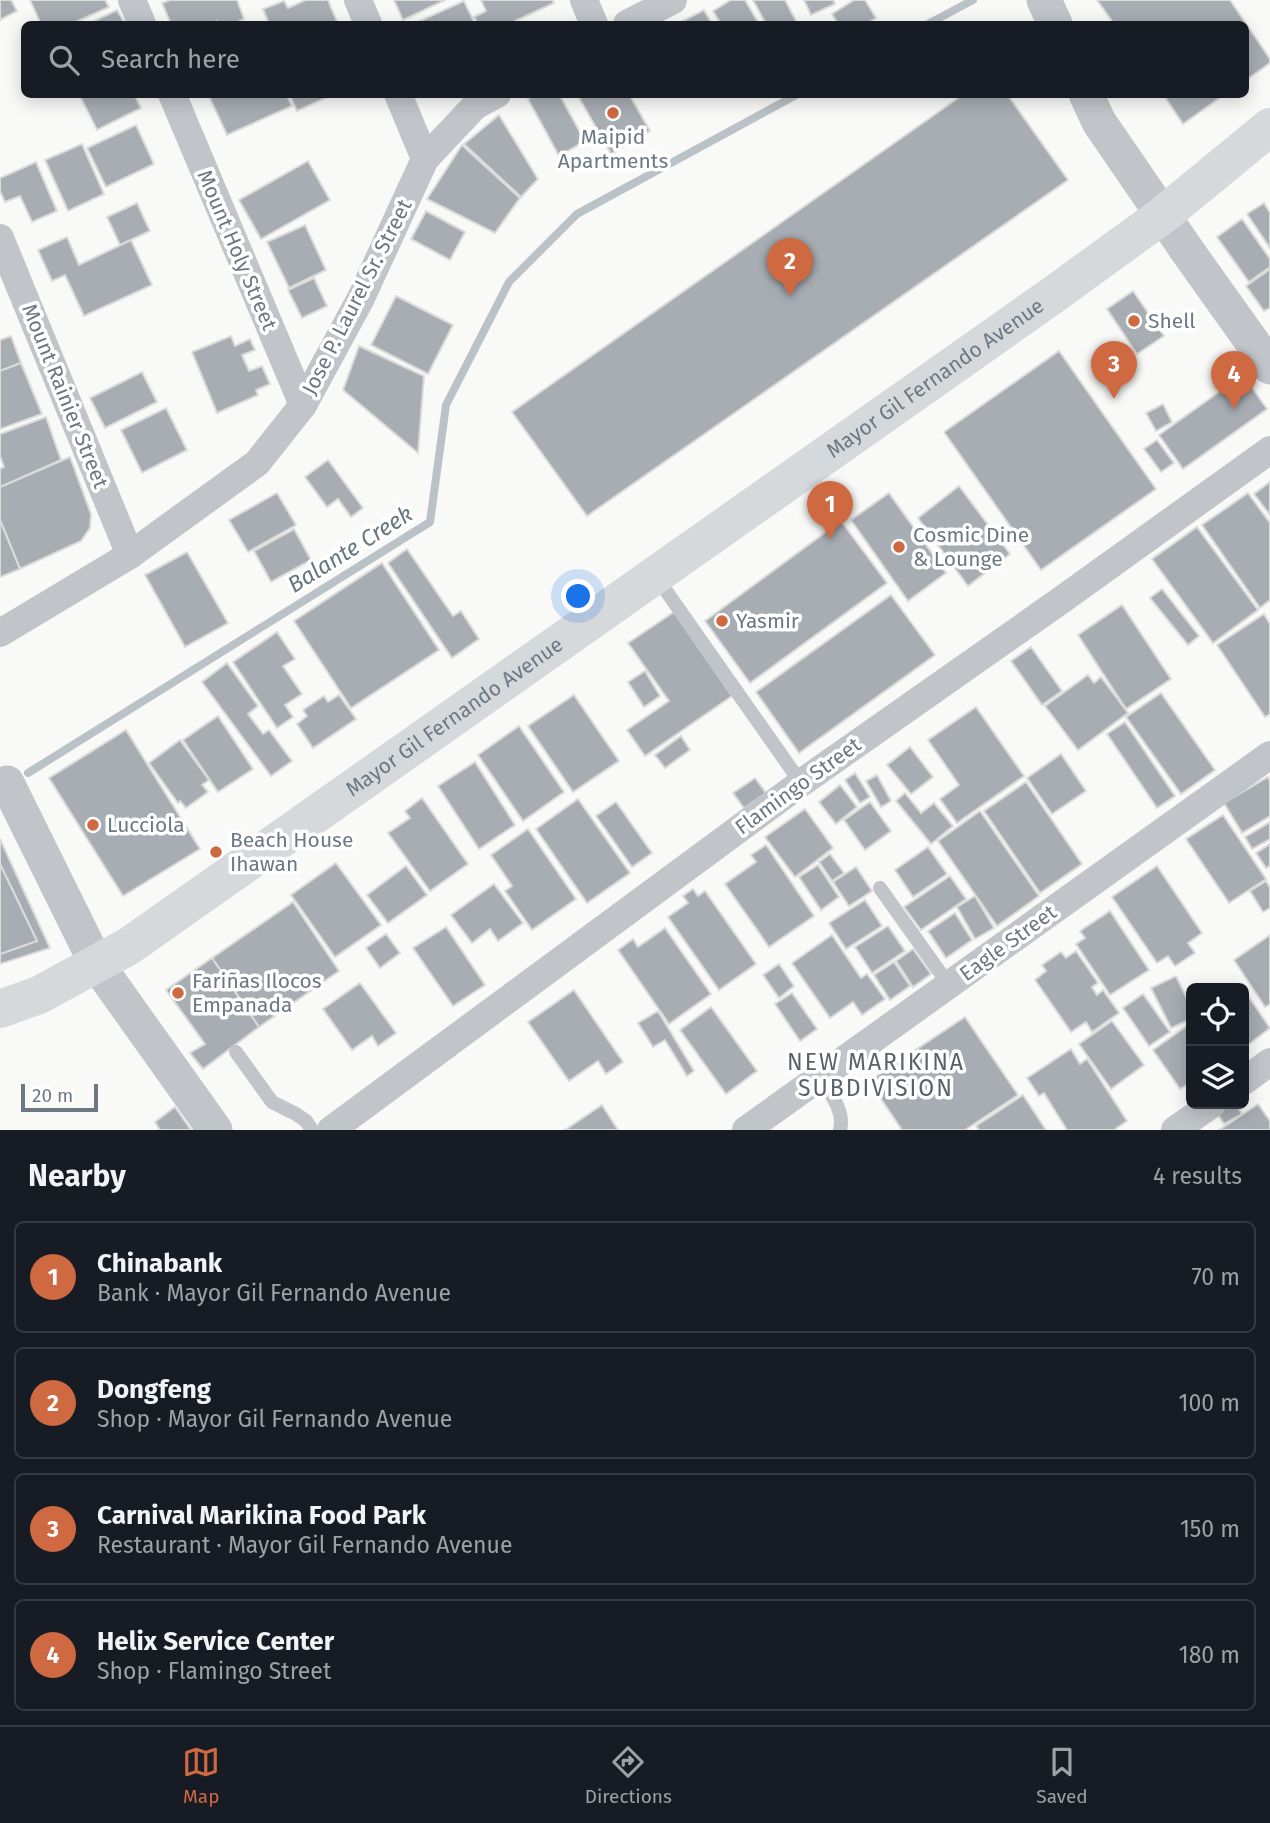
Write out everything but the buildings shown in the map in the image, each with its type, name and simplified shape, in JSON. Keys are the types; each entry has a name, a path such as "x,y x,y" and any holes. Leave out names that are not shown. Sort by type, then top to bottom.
{"main road":[{"name":"Mayor Gil Fernando Avenue","path":"0,1009 39,995 129,946 1053,295 1163,215 1270,127"}],"street":[{"path":"132,0 141,21"},
{"path":"358,0 367,21"},
{"path":"584,0 593,21"},
{"path":"633,21 673,0"},
{"name":"Mount Holy Street","path":"174,98 303,405"},
{"path":"400,98 425,159"},
{"name":"Jose P. Laurel Sr. Street","path":"0,633 130,555 257,463 303,405 361,298 425,159 475,106 490,98"},
{"path":"1088,98 1099,122 1270,367"},
{"name":"Mount Rainier Street","path":"0,238 130,555"},
{"name":"Flamingo Street","path":"331,1130 801,783 1270,450"},
{"name":"Eagle Street","path":"746,1130 1270,755"},
{"path":"2,780 96,963 215,1130"},
{"path":"1249,1077 1270,1062"},
{"path":"1175,1130 1205,1109"}],"lane":[{"path":"655,575 801,783"},
{"path":"880,888 949,985"},
{"path":"236,1052 272,1102 306,1121 312,1130"},
{"path":"820,1077 842,1118 840,1130"}],"waterway":[{"name":"Balante Creek","path":"934,21 973,0"},
{"name":"Balante Creek","path":"28,773 430,522 446,405 509,282 577,214 791,98"}],"place":[{"name":"Maipid Apartments","path":"613,113"},
{"name":"Dongfeng","path":"790,296"},
{"name":"Shell","path":"1134,321"},
{"name":"Carnival Marikina Food Park","path":"1114,399"},
{"name":"Helix Service Center","path":"1234,409"},
{"name":"Chinabank","path":"830,539"},
{"name":"Cosmic Dine & Lounge","path":"899,547"},
{"name":"Yasmir","path":"722,621"},
{"name":"Lucciola","path":"93,825"},
{"name":"Beach House Ihawan","path":"216,852"},
{"name":"Fariñas Ilocos Empanada","path":"178,993"}],"district":[{"name":"NEW MARIKINA SUBDIVISION","path":"876,1075"}]}
